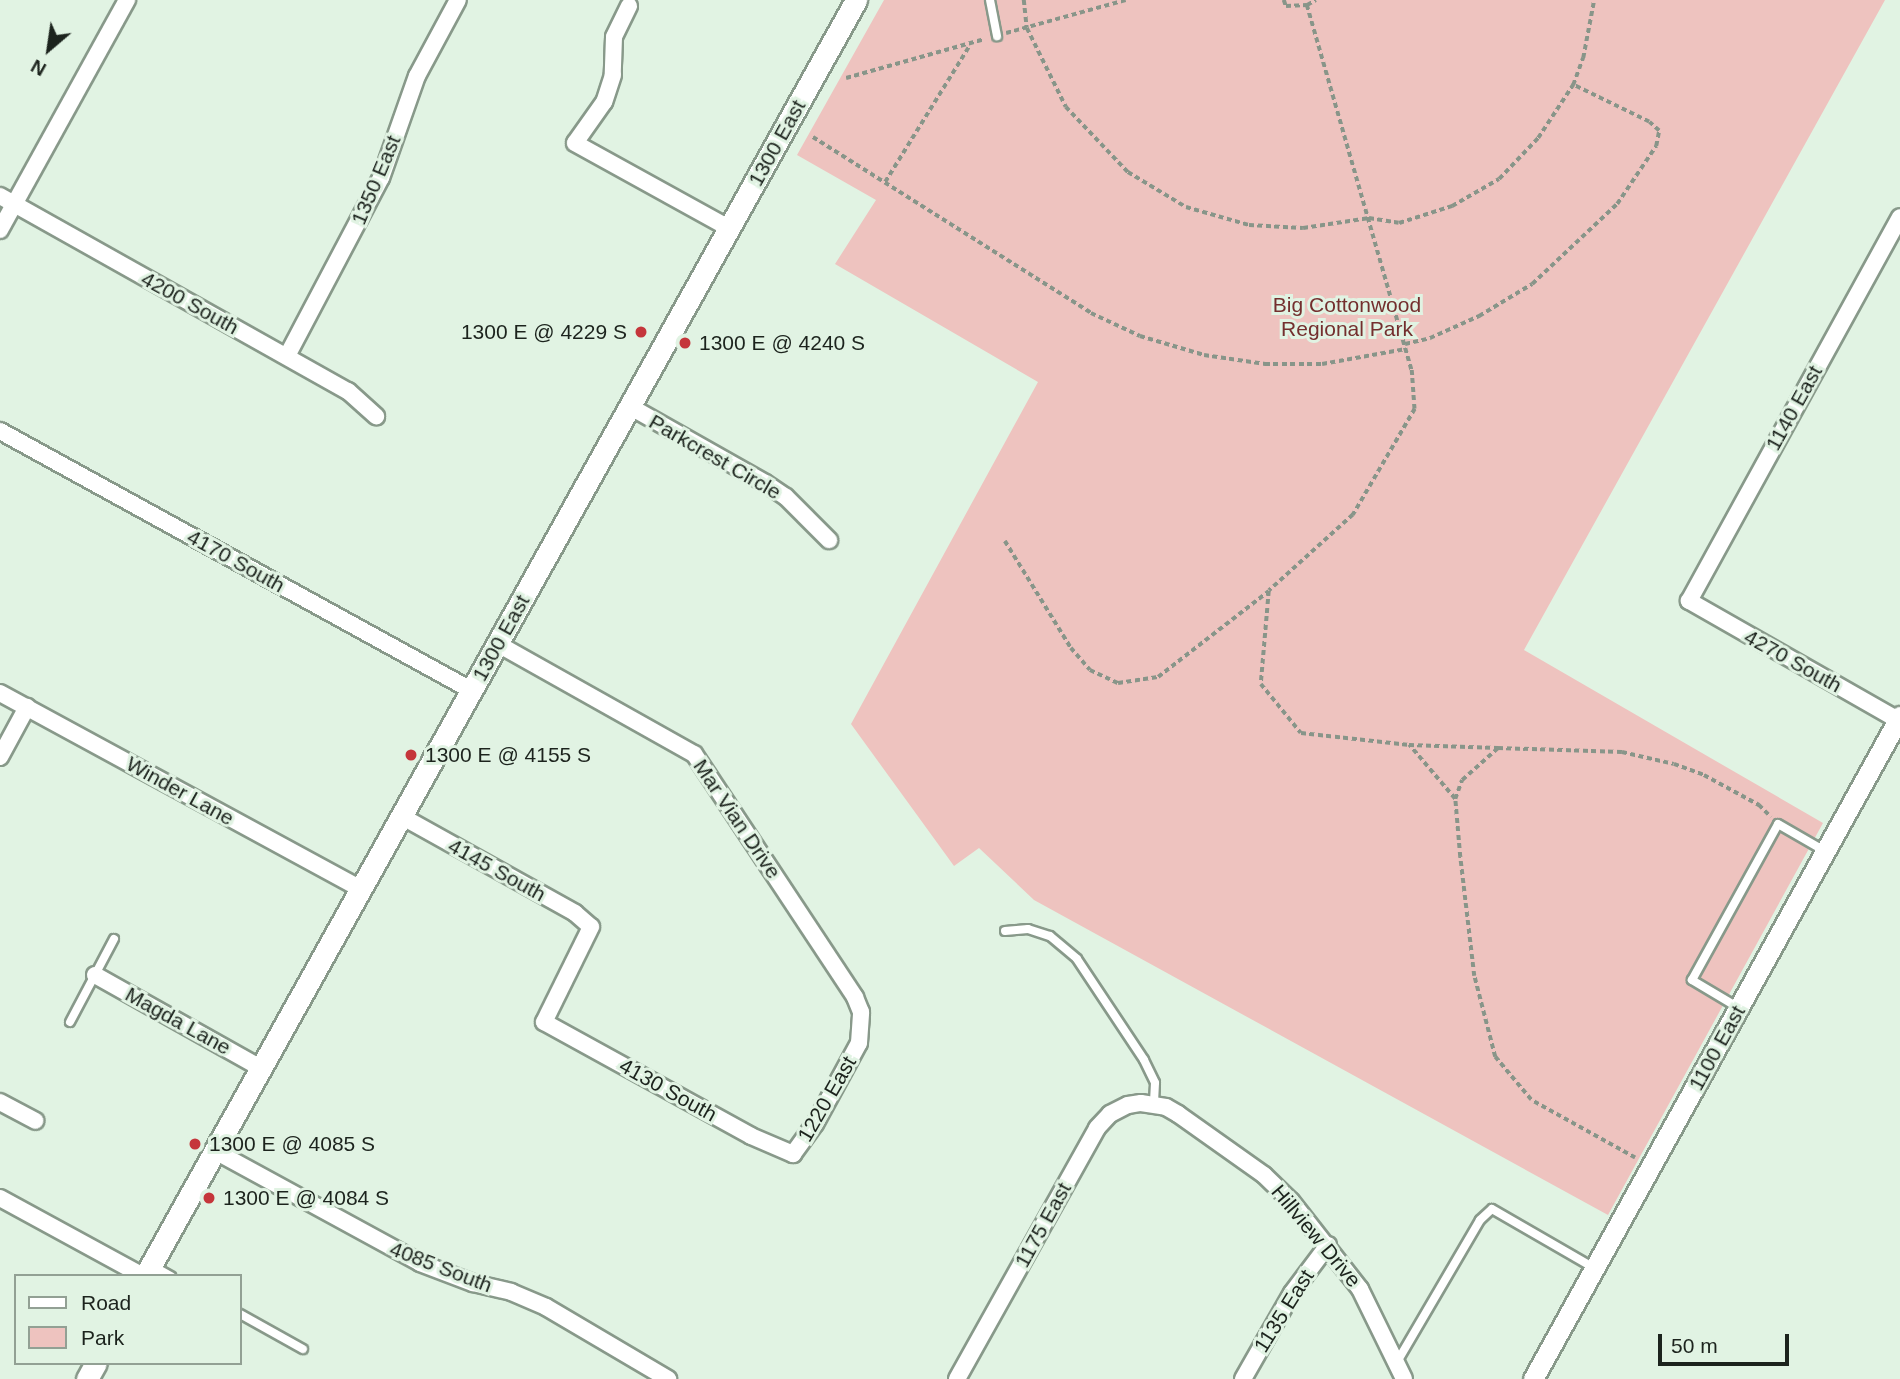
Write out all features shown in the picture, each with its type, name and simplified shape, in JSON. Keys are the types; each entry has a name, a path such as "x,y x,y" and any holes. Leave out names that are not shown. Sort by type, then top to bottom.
{"main road":[{"name":"1300 East","path":"146,1272 856,0"}],"street":[{"name":"1350 East","path":"287,356 381,178 417,76 458,0"},
{"path":"0,230 124,1"},
{"path":"629,6 614,37 613,75 604,102 575,143 729,228"},
{"name":"4200 South","path":"0,196 348,391 376,416"},
{"name":"1140 East","path":"1689,601 1900,217"},
{"name":"Parkcrest Circle","path":"629,406 786,497 829,540"},
{"name":"4170 South","path":"0,431 471,690"},
{"name":"4270 South","path":"1689,601 1899,718"},
{"name":"Mar Vian Drive","path":"498,643 694,754 855,997 861,1012 859,1042"},
{"name":"Winder Lane","path":"0,693 360,889"},
{"path":"0,757 27,707"},
{"name":"1100 East","path":"1532,1379 1899,718"},
{"name":"4145 South","path":"401,816 575,913 591,927 544,1022"},
{"name":"Magda Lane","path":"95,975 261,1068"},
{"name":"4130 South","path":"544,1022 751,1136 793,1154"},
{"name":"1220 East","path":"793,1154 815,1124 859,1042"},
{"path":"0,1102 35,1121"},
{"name":"1175 East","path":"957,1379 1097,1128 1110,1114 1128,1105 1154,1105"},
{"name":"Hillview Drive","path":"1154,1105 1178,1114 1264,1175 1291,1200 1360,1289 1404,1379"},
{"name":"4085 South","path":"215,1151 420,1263 473,1283 529,1298 668,1379"},
{"path":"0,1198 146,1272"},
{"name":"1135 East","path":"1243,1379 1292,1293 1328,1245"}],"lane":[{"path":"990,0 997,36"},
{"path":"1739,1008 1692,980 1778,824 1827,851"},
{"path":"1005,931 1028,929 1050,936 1077,959 1144,1060 1155,1083 1154,1105"},
{"path":"70,1022 114,939"},
{"path":"1397,1362 1480,1220 1492,1209 1594,1268"},
{"path":"242,1315 303,1349"}],"path":[{"path":"1024,0 1027,28 1066,107 1128,172 1186,207 1249,225 1303,228 1369,218 1399,223 1452,206 1499,179 1538,138 1573,85 1583,58 1594,0"},
{"path":"1284,0 1286,6 1307,5 1316,0"},
{"path":"1005,541 1071,648 1090,670 1118,683 1158,677 1269,591 1353,515 1374,482 1415,409 1412,370 1307,5"},
{"path":"885,182 971,43"},
{"path":"813,137 1091,313 1140,336 1204,355 1265,364 1322,364 1406,346 1479,316 1532,284 1617,204 1657,146 1659,131 1649,122 1573,85"},
{"path":"1269,591 1261,684 1301,733 1409,746 1622,752 1674,764 1704,775 1759,806"},
{"path":"1409,746 1455,799"},
{"path":"1498,748 1462,780 1455,799 1474,976 1495,1057 1531,1100 1637,1159"}],"green space":[{"name":"Big Cottonwood Regional Park","path":"884,0 1885,0 1524,650 1823,823 1608,1215 1034,900 979,848 954,866 851,724 1038,382 835,264 876,200 797,155"}],"place":[{"name":"1300 E @ 4229 S","path":"641,332"},
{"name":"1300 E @ 4240 S","path":"685,343"},
{"name":"1300 E @ 4155 S","path":"411,755"},
{"name":"1300 E @ 4085 S","path":"195,1144"},
{"name":"1300 E @ 4084 S","path":"209,1198"}]}
